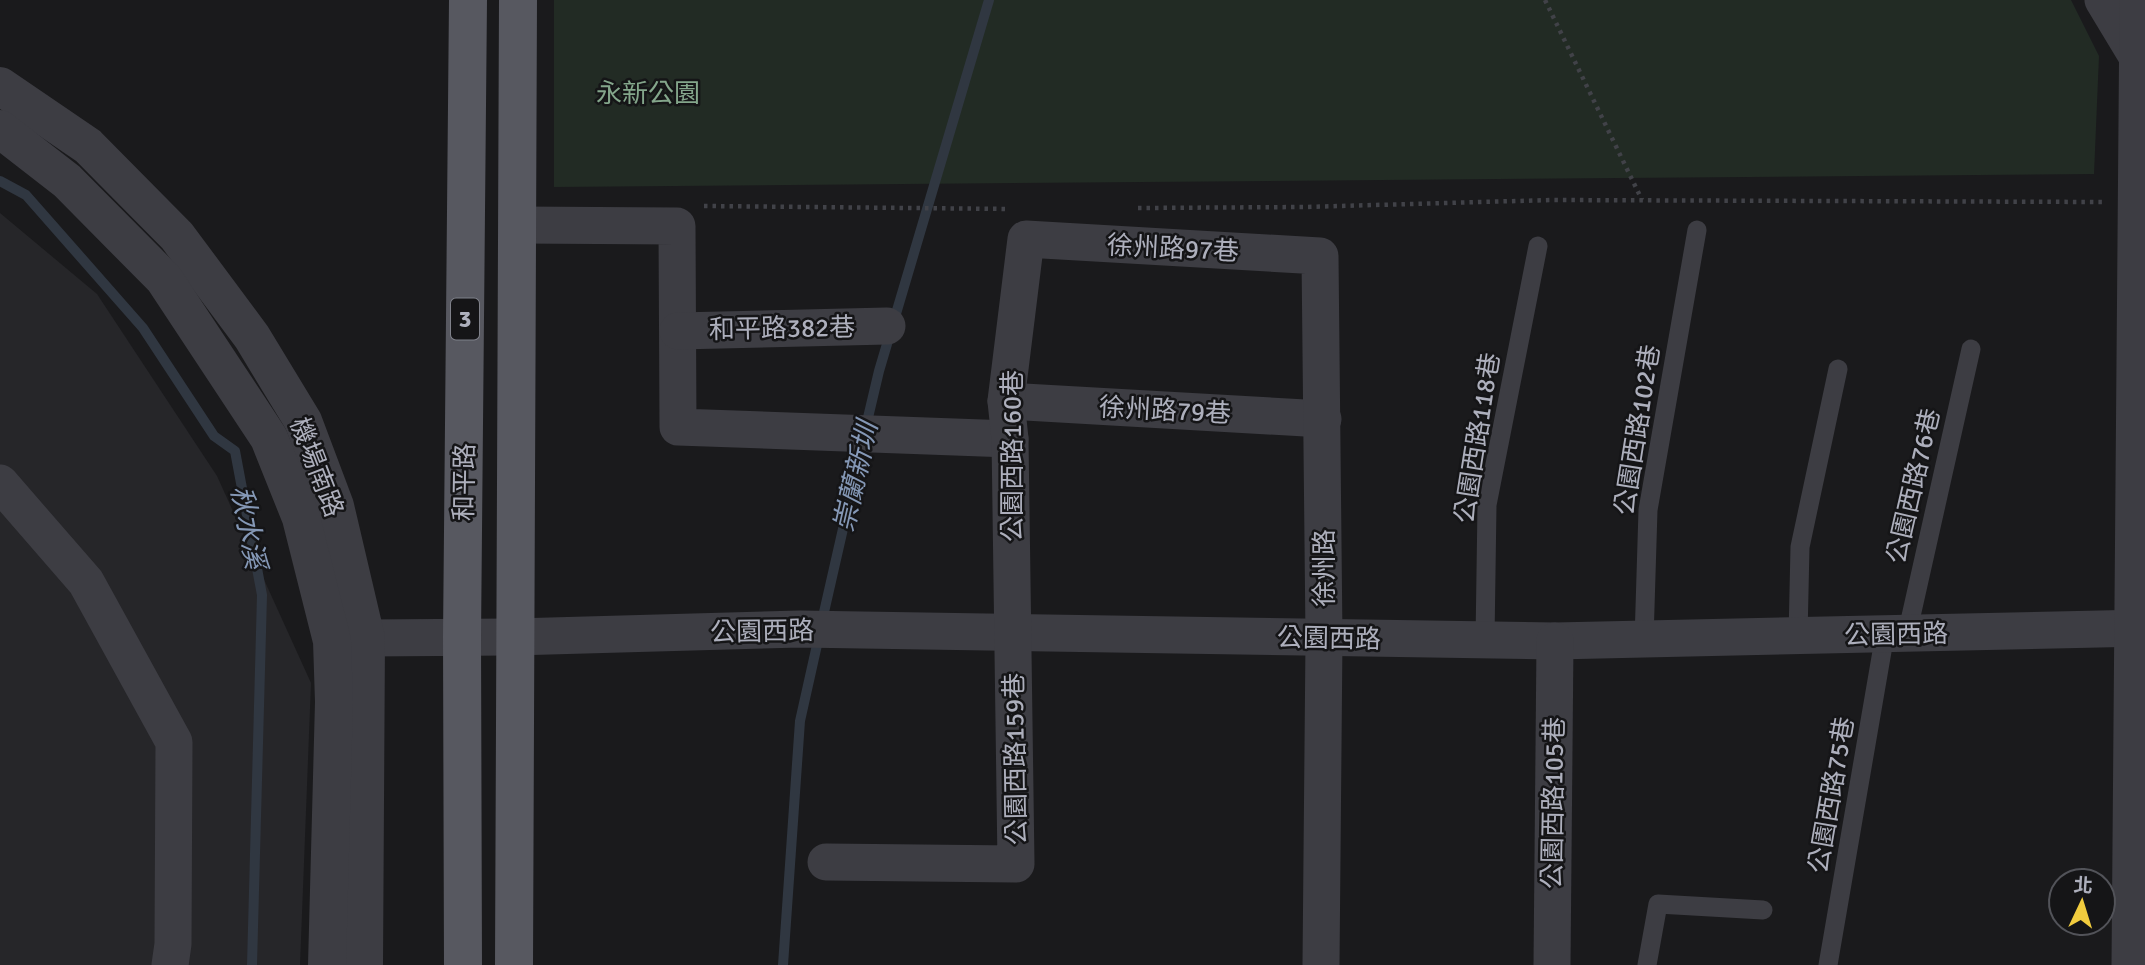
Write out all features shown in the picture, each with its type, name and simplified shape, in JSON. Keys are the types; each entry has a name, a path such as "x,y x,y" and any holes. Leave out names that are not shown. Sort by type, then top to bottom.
{"main road":[{"name":"和平路","path":"463,965 462,637 468,0"},
{"name":"和平路","path":"514,965 517,0"}],"street":[{"path":"2103,0 2141,65"},
{"path":"2130,965 2139,628 2136,202 2141,65 2138,0"},
{"name":"機場南路","path":"0,86 88,146 177,236 252,337 303,421 335,506 367,818 364,965"},
{"name":"機場南路","path":"0,129 67,181 164,279 234,381 269,438 301,517 349,640 334,702 327,965"},
{"path":"518,225 686,216 678,331 678,427 1010,439"},
{"name":"徐州路97巷","path":"1022,224 1320,256"},
{"name":"公園西路160巷","path":"1014,632 1010,439 1006,401 1022,224"},
{"name":"徐州路","path":"1320,256 1324,638 1321,965"},
{"name":"和平路382巷","path":"678,331 887,326"},
{"name":"徐州路79巷","path":"1006,401 1323,418"},
{"path":"0,483 86,582 174,742 173,944 170,965"},
{"name":"公園西路","path":"349,640 817,630 1555,642 2139,628"},
{"name":"公園西路159巷","path":"826,862 1017,864 1014,632"},
{"name":"公園西路105巷","path":"1552,965 1555,642"}],"lane":[{"name":"公園西路102巷","path":"1644,640 1648,510 1697,230"},
{"name":"公園西路118巷","path":"1485,640 1487,505 1538,246"},
{"name":"公園西路76巷","path":"1896,634 1970,349"},
{"path":"1798,636 1800,547 1838,369"},
{"name":"公園西路75巷","path":"1828,965 1896,634"},
{"path":"1647,965 1658,904 1763,910"}],"path":[{"path":"1545,0 1643,200"},
{"path":"1127,208 1643,200 2136,202"},
{"path":"686,216 911,208 950,209 1022,224"}],"shaded area":[{"path":"0,213 97,294 217,476 311,683 300,965 0,965"}],"green space":[{"name":"永新公園","path":"554,0 2071,0 2099,56 2094,174 554,187"}],"waterway":[{"name":"崇蘭新圳","path":"866,426 879,371 989,0"},
{"name":"秋水溪","path":"0,181 26,195 143,328 214,436 235,451 262,595 252,965"},
{"name":"崇蘭新圳","path":"822,621 863,441"},
{"name":"崇蘭新圳","path":"783,965 800,721 819,636"}]}
